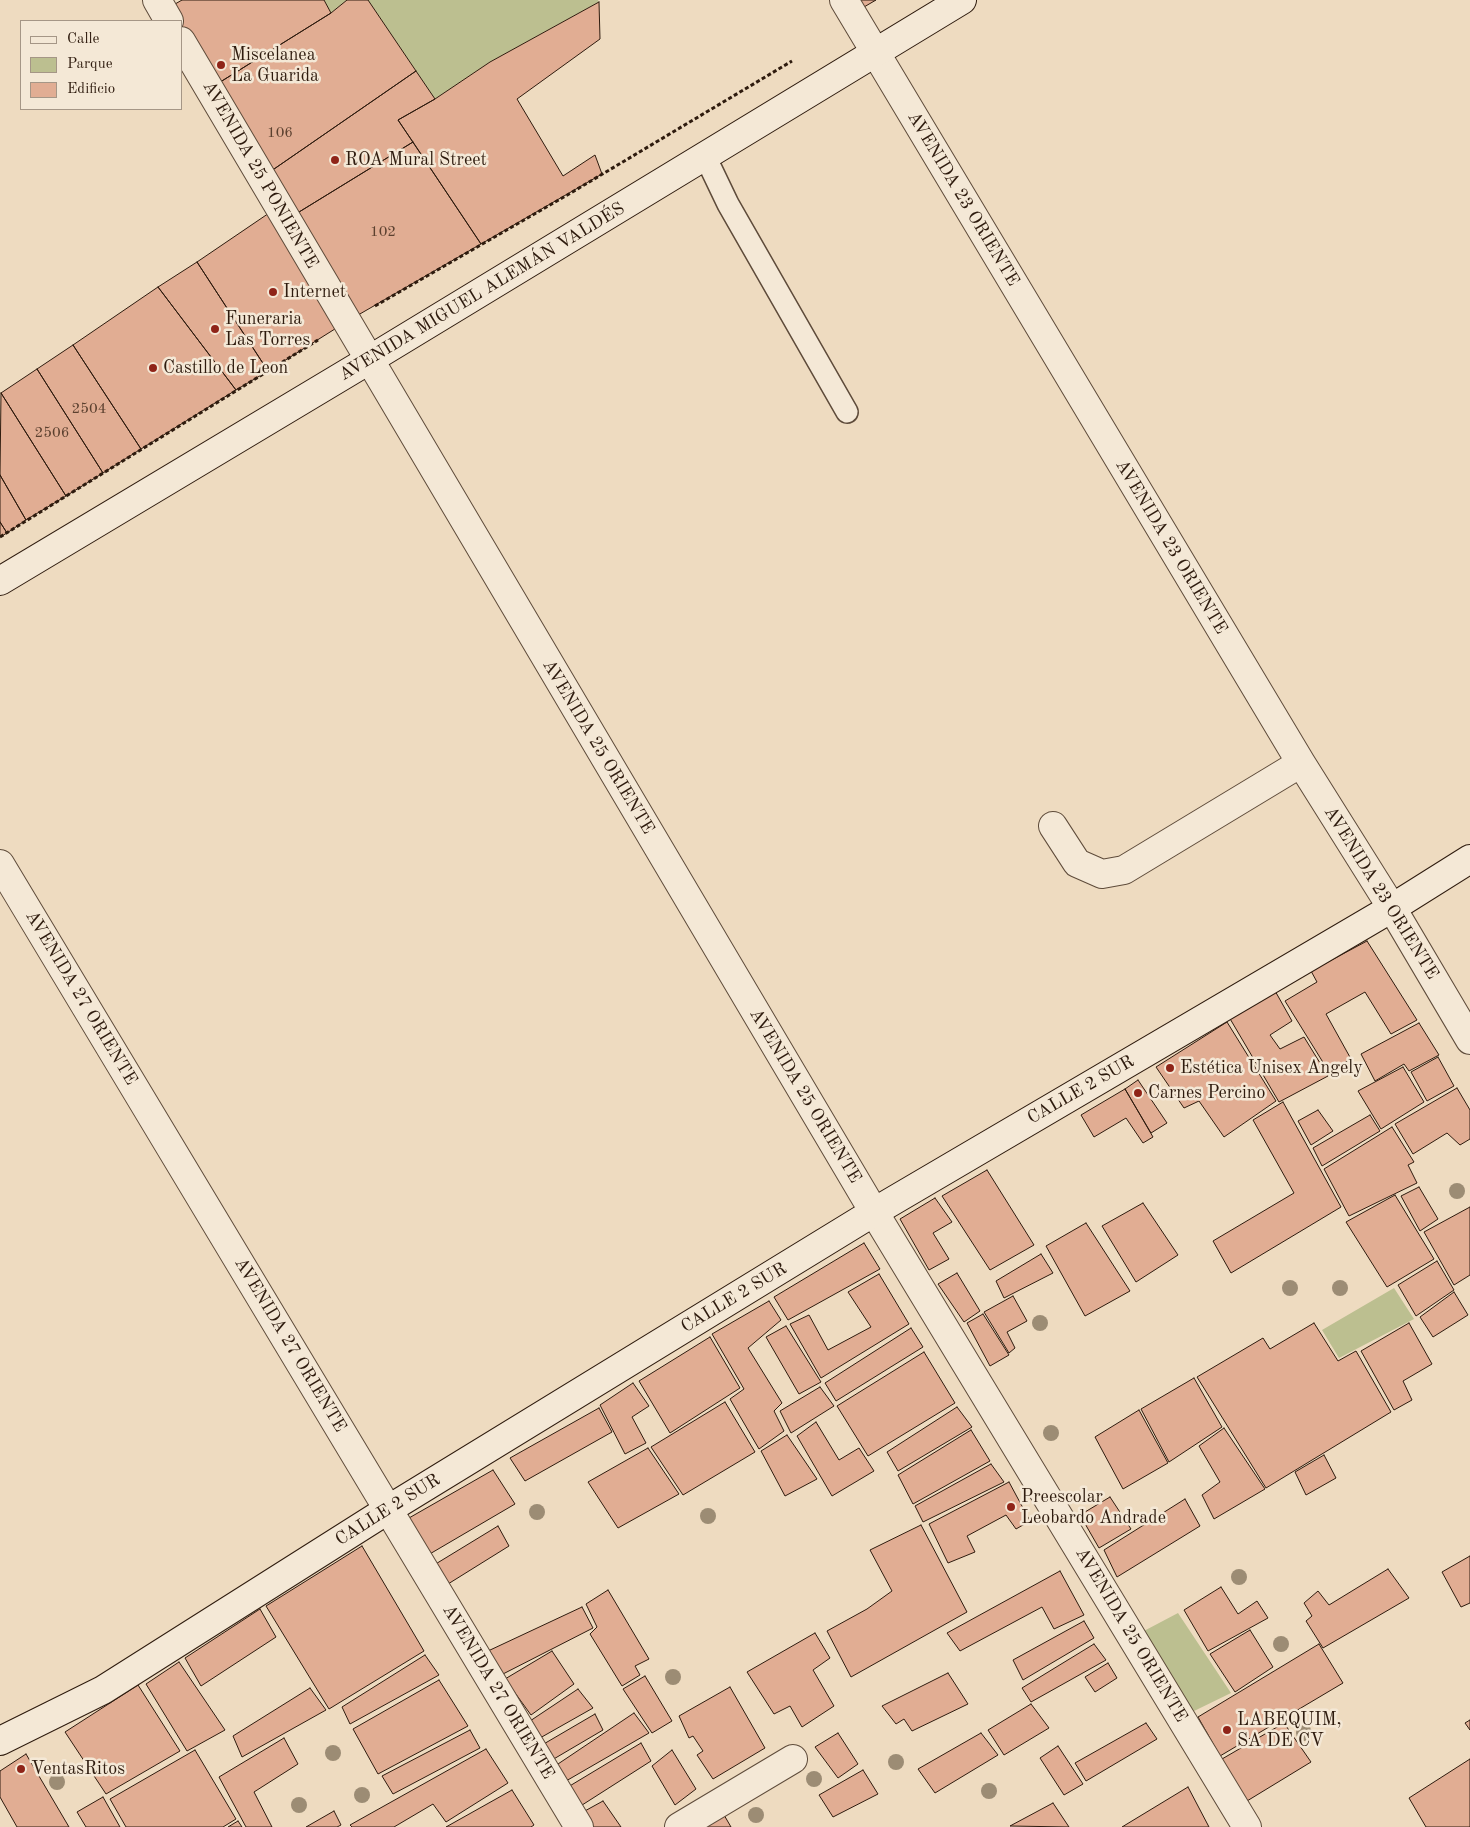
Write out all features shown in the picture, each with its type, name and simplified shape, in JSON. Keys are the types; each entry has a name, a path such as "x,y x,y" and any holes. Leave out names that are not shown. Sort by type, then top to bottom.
{"street":[{"path":"157,0 169,20"},
{"name":"AVENIDA 23 ORIENTE","path":"844,0 1301,763 1392,908 1470,1040"},
{"name":"AVENIDA MIGUEL ALEMÁN VALDÉS","path":"0,581 369,360 962,0"},
{"name":"AVENIDA 25 PONIENTE","path":"182,43 369,360"},
{"name":"AVENIDA 25 ORIENTE","path":"369,360 874,1212 1247,1827"},
{"path":"1053,826 1078,863 1102,874 1124,870 1301,763"},
{"name":"CALLE 2 SUR","path":"0,1741 103,1690 389,1509 874,1212 1392,908 1470,859"},
{"name":"AVENIDA 27 ORIENTE","path":"0,864 389,1509 578,1827"},
{"path":"679,1827 793,1759"}],"lane":[{"path":"705,156 728,204 847,412"}],"path":[{"path":"0,537 346,322 569,194 793,60"}],"green space":[{"path":"324,0 347,0 331,13"},
{"path":"368,0 598,0 599,2 490,62 435,99"},
{"path":"1394,1288 1414,1319 1339,1358 1322,1330"},
{"path":"1178,1613 1231,1693 1192,1712 1142,1632"}],"building":[{"name":"Miscelanea La Guarida","path":"182,0 324,0 331,13 209,89 182,43 182,20 163,11"},
{"path":"347,0 368,0 416,71 261,178 209,89 331,13"},
{"path":"844,0 876,0 852,14"},
{"path":"599,2 600,39 517,99 563,176 595,155 602,174 481,244 398,120 435,99 490,62"},
{"name":"ROA Mural Street","path":"416,71 435,99 398,120 413,142 286,220 261,178"},
{"path":"413,142 481,244 346,322 286,220"},
{"name":"Internet","path":"278,207 346,322 268,371 197,262"},
{"name":"Funeraria Las Torres","path":"197,262 268,371 236,390 158,287"},
{"name":"Castillo de Leon","path":"158,287 236,390 141,449 73,345"},
{"path":"73,345 141,449 103,473 37,369"},
{"path":"37,369 103,473 66,496 1,393"},
{"path":"1,393 66,496 26,520 0,475"},
{"path":"0,475 26,520 7,533 0,522"},
{"path":"0,522 7,533 0,537"},
{"path":"1367,941 1417,1020 1391,1034 1365,992 1326,1014 1351,1059 1329,1072 1285,1001 1317,982 1311,971"},
{"path":"1274,989 1292,1021 1270,1035 1280,1049 1304,1037 1328,1076 1279,1102 1229,1017"},
{"path":"1227,1022 1276,1101 1224,1137 1199,1101 1184,1108 1156,1067"},
{"path":"1419,1023 1439,1055 1409,1071 1404,1064 1375,1081 1361,1054"},
{"path":"1438,1057 1454,1086 1427,1101 1411,1072"},
{"path":"1403,1067 1424,1102 1381,1129 1358,1091"},
{"path":"1138,1080 1167,1123 1151,1133 1125,1089"},
{"path":"1457,1088 1470,1110 1470,1139 1460,1145 1447,1133 1413,1154 1395,1124"},
{"path":"1125,1089 1153,1137 1143,1143 1126,1118 1094,1137 1081,1115"},
{"path":"1283,1102 1341,1207 1231,1273 1213,1241 1294,1193 1253,1120"},
{"path":"1318,1110 1333,1131 1311,1145 1298,1121"},
{"path":"1370,1115 1380,1131 1322,1166 1313,1148"},
{"path":"1392,1127 1414,1162 1408,1165 1417,1183 1349,1216 1324,1169"},
{"path":"987,1170 1034,1245 990,1270 942,1196"},
{"path":"1419,1187 1438,1219 1420,1231 1401,1196"},
{"path":"1395,1195 1434,1259 1387,1287 1346,1222"},
{"path":"935,1198 952,1222 933,1233 949,1259 929,1270 900,1219"},
{"path":"1143,1203 1178,1255 1136,1282 1102,1226"},
{"path":"1470,1207 1470,1275 1454,1285 1424,1232"},
{"path":"1086,1223 1130,1291 1085,1316 1046,1246"},
{"path":"864,1243 880,1269 788,1320 774,1297"},
{"path":"1041,1254 1053,1273 1004,1298 996,1281"},
{"path":"1437,1261 1454,1290 1416,1316 1398,1285"},
{"path":"957,1273 980,1311 964,1322 938,1284"},
{"path":"879,1274 909,1324 821,1378 790,1324 809,1315 828,1350 871,1327 848,1292"},
{"path":"1454,1292 1468,1315 1433,1337 1420,1317"},
{"path":"1013,1296 1027,1321 1007,1332 1015,1348 1009,1353 984,1312"},
{"path":"769,1301 781,1320 748,1348 782,1403 774,1411 784,1431 759,1449 730,1399 744,1389 712,1334"},
{"path":"983,1314 1009,1355 990,1366 967,1323"},
{"path":"1314,1323 1338,1361 1356,1351 1391,1412 1266,1488 1197,1377 1263,1338 1270,1349"},
{"path":"1409,1323 1432,1364 1403,1381 1412,1400 1394,1410 1361,1351"},
{"path":"786,1326 821,1382 799,1394 766,1337"},
{"path":"911,1328 923,1347 836,1401 825,1383"},
{"path":"710,1337 740,1388 670,1433 639,1381"},
{"path":"924,1352 955,1403 868,1456 837,1406"},
{"path":"1194,1378 1222,1427 1169,1462 1141,1409"},
{"path":"633,1383 649,1406 632,1417 646,1443 625,1454 600,1405"},
{"path":"820,1387 834,1406 791,1433 780,1411"},
{"path":"725,1402 755,1452 683,1495 651,1447"},
{"path":"957,1407 972,1427 898,1471 887,1452"},
{"path":"599,1408 612,1432 525,1481 510,1458"},
{"path":"1139,1410 1168,1463 1123,1489 1095,1437"},
{"path":"816,1422 839,1460 859,1448 874,1471 832,1496 797,1436"},
{"path":"1224,1428 1265,1489 1214,1519 1202,1495 1220,1482 1199,1446"},
{"path":"971,1430 990,1461 913,1504 898,1475"},
{"path":"787,1435 817,1479 785,1496 761,1451"},
{"path":"648,1448 679,1494 618,1528 588,1482"},
{"path":"1324,1455 1336,1478 1306,1495 1295,1472"},
{"path":"991,1464 1004,1482 923,1522 915,1506"},
{"path":"493,1470 515,1504 428,1555 409,1518"},
{"path":"1009,1482 1030,1521 1016,1529 1006,1515 967,1536 975,1552 948,1563 929,1524"},
{"path":"1110,1497 1131,1529 1099,1548 1080,1515"},
{"path":"1185,1499 1200,1526 1117,1577 1104,1550"},
{"path":"921,1525 967,1612 851,1677 827,1631 867,1609 892,1591 870,1550"},
{"path":"498,1526 509,1546 448,1584 434,1565"},
{"path":"362,1546 424,1651 329,1709 266,1606"},
{"path":"1470,1556 1470,1603 1461,1607 1442,1572"},
{"path":"1388,1569 1409,1598 1323,1648 1306,1621 1312,1616 1304,1603 1318,1591 1329,1605"},
{"path":"1060,1571 1084,1615 1054,1629 1042,1607 960,1651 947,1633"},
{"path":"1221,1587 1238,1614 1257,1601 1268,1618 1208,1651 1184,1610"},
{"path":"608,1590 649,1659 635,1666 640,1675 622,1686 590,1634 597,1627 586,1604"},
{"path":"582,1607 593,1628 501,1675 488,1651"},
{"path":"260,1609 276,1637 201,1686 185,1658"},
{"path":"1084,1621 1094,1638 1023,1680 1013,1660"},
{"path":"1250,1630 1273,1667 1235,1692 1210,1654"},
{"path":"815,1633 830,1658 813,1670 834,1706 802,1727 790,1706 774,1714 747,1672"},
{"path":"1094,1644 1106,1660 1031,1702 1022,1688"},
{"path":"1319,1644 1343,1683 1220,1756 1198,1717"},
{"path":"552,1651 574,1684 531,1715 505,1679"},
{"path":"425,1655 439,1675 350,1724 342,1707"},
{"path":"179,1662 225,1730 187,1751 146,1684"},
{"path":"1108,1663 1117,1678 1095,1692 1085,1677"},
{"path":"948,1673 968,1704 912,1731 904,1719 896,1724 882,1706"},
{"path":"645,1676 672,1721 652,1733 623,1689"},
{"path":"439,1680 468,1726 378,1774 353,1729"},
{"path":"138,1685 180,1751 106,1794 65,1732"},
{"path":"730,1687 765,1748 713,1779 697,1755 703,1751 693,1736 689,1738 679,1716"},
{"path":"310,1688 326,1710 242,1757 233,1736"},
{"path":"578,1689 593,1708 540,1738 530,1721"},
{"path":"1031,1704 1049,1728 1004,1755 988,1730"},
{"path":"634,1713 649,1733 566,1781 555,1766"},
{"path":"595,1714 603,1730 552,1760 542,1745"},
{"path":"1470,1720 1470,1730 1465,1723"},
{"path":"1146,1723 1157,1739 1086,1781 1075,1763"},
{"path":"1284,1723 1311,1762 1247,1801 1222,1759"},
{"path":"470,1730 480,1748 393,1794 382,1776"},
{"path":"838,1733 858,1764 838,1778 815,1747"},
{"path":"981,1733 998,1755 935,1793 918,1769"},
{"path":"284,1738 298,1764 254,1792 272,1827 246,1827 219,1777"},
{"path":"641,1743 651,1761 579,1807 568,1787"},
{"path":"1058,1746 1083,1784 1064,1795 1040,1758"},
{"path":"486,1749 508,1783 446,1822 433,1804 394,1827 352,1827 350,1825"},
{"path":"195,1750 236,1819 223,1827 126,1827 110,1799"},
{"path":"672,1750 696,1789 675,1805 652,1766"},
{"path":"26,1754 69,1827 17,1827 0,1797 0,1771"},
{"path":"1470,1759 1470,1827 1426,1827 1409,1798"},
{"path":"863,1770 878,1794 833,1817 819,1795"},
{"path":"1188,1787 1209,1827 1122,1827"},
{"path":"512,1790 534,1825 531,1827 446,1827"},
{"path":"103,1797 120,1827 86,1827 77,1812"},
{"path":"603,1801 621,1827 592,1827 583,1812"},
{"path":"1053,1803 1069,1827 1010,1826"},
{"path":"720,1808 731,1827 688,1827"},
{"path":"334,1811 341,1825 337,1827 306,1827"},
{"path":"238,1821 242,1827 228,1827"}],"place":[{"name":"Miscelanea La Guarida","path":"221,65"},
{"name":"ROA Mural Street","path":"335,160"},
{"name":"Internet","path":"273,292"},
{"name":"Funeraria Las Torres","path":"215,329"},
{"name":"Castillo de Leon","path":"153,368"},
{"name":"Estética Unisex Angely","path":"1170,1068"},
{"name":"Carnes Percino","path":"1138,1093"},
{"name":"Preescolar Leobardo Andrade","path":"1011,1507"},
{"name":"LABEQUIM, SA DE CV","path":"1227,1730"},
{"name":"VentasRitos","path":"21,1769"}]}
